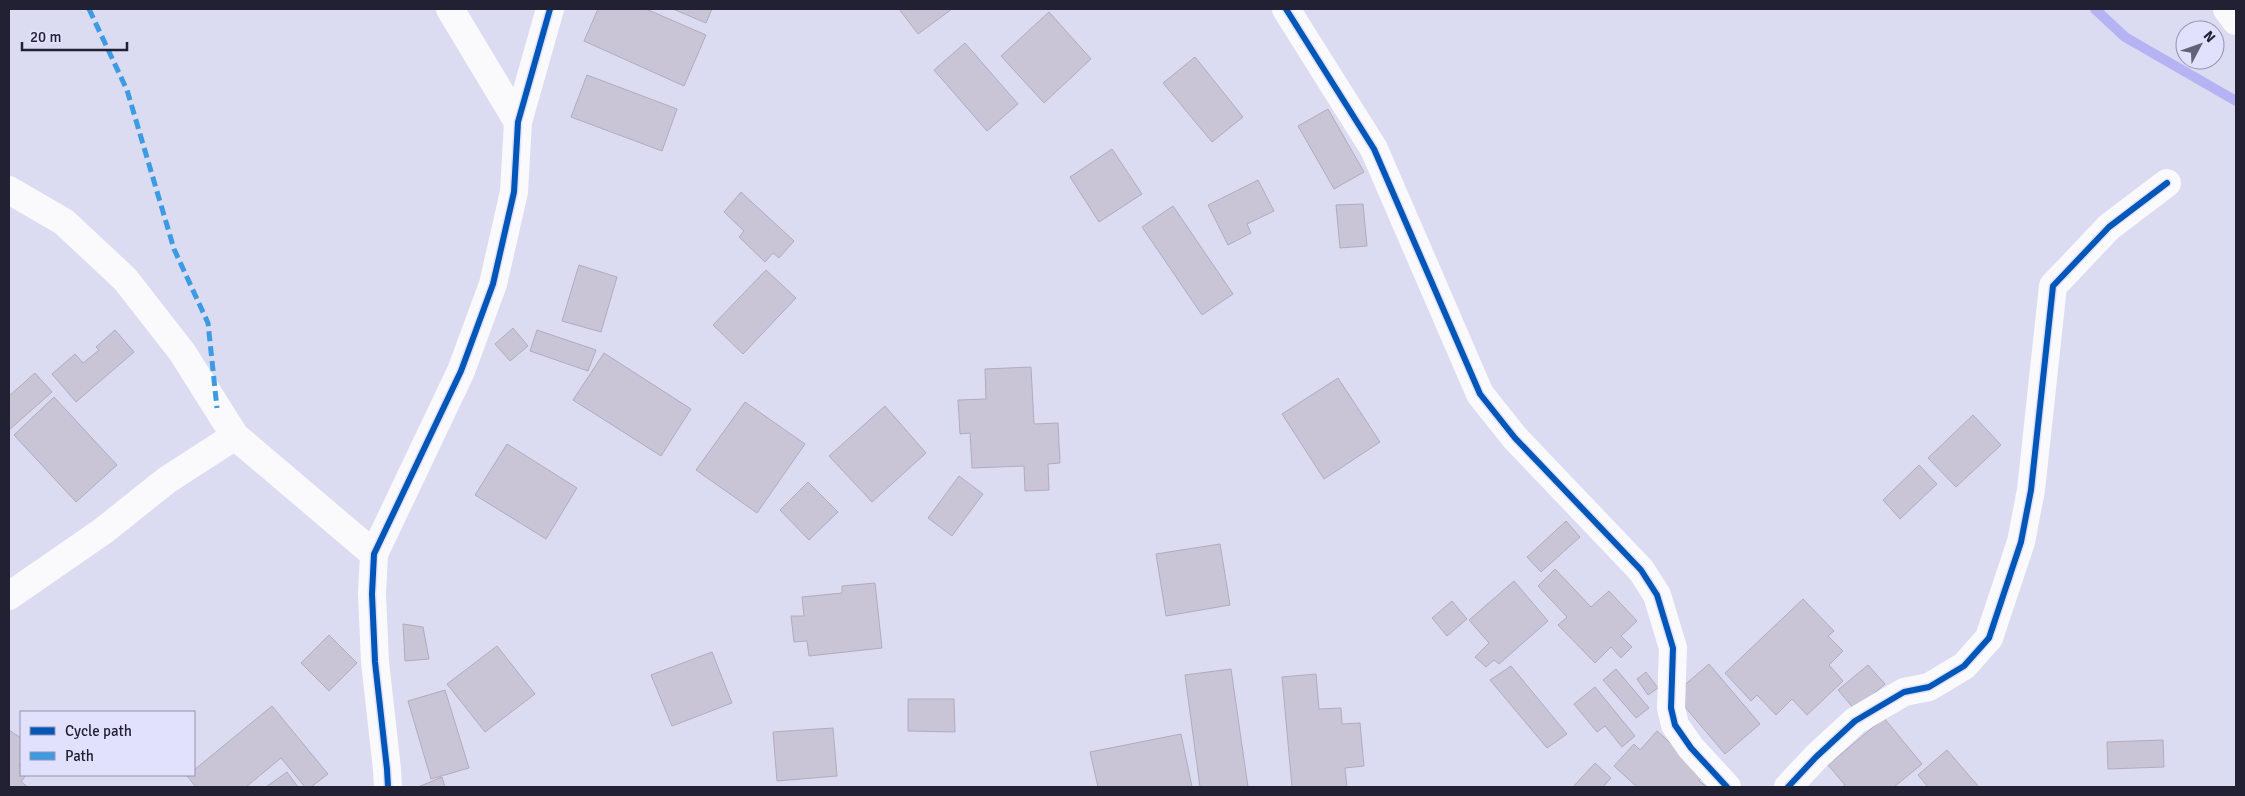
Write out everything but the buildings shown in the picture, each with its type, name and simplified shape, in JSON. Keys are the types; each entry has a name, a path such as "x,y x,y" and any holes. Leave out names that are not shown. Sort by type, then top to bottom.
{"street":[{"path":"450,9 518,122"},
{"path":"388,787 375,662 372,594 374,554 461,371 493,284 514,192 518,122 550,9"},
{"path":"1286,9 1374,149 1480,394 1515,438 1641,570 1658,595 1673,648 1671,708 1675,725 1691,748 1726,787"},
{"path":"2228,9 2236,21"},
{"path":"1788,787 1816,757 1855,721 1904,692 1929,687 1964,666 1989,638 2021,542 2031,490 2053,286 2109,227 2167,183"},
{"path":"9,190 64,222 125,280 182,352 235,436 374,554"},
{"path":"9,596 103,531 167,480 235,436"}],"waterway":[{"path":"2095,9 2125,37 2236,101"}],"marked path":[{"path":"89,9 127,90 174,249 208,323 217,408"}],"cycle path":[{"path":"388,787 375,662 372,594 374,554 461,371 493,284 514,192 518,122 550,9"},
{"path":"1286,9 1374,149 1480,394 1515,438 1641,570 1657,595 1673,648 1671,708 1675,725 1691,748 1727,787"},
{"path":"1788,787 1816,757 1855,721 1904,692 1929,687 1964,666 1989,638 2021,542 2031,490 2053,286 2109,227 2167,183"}]}
